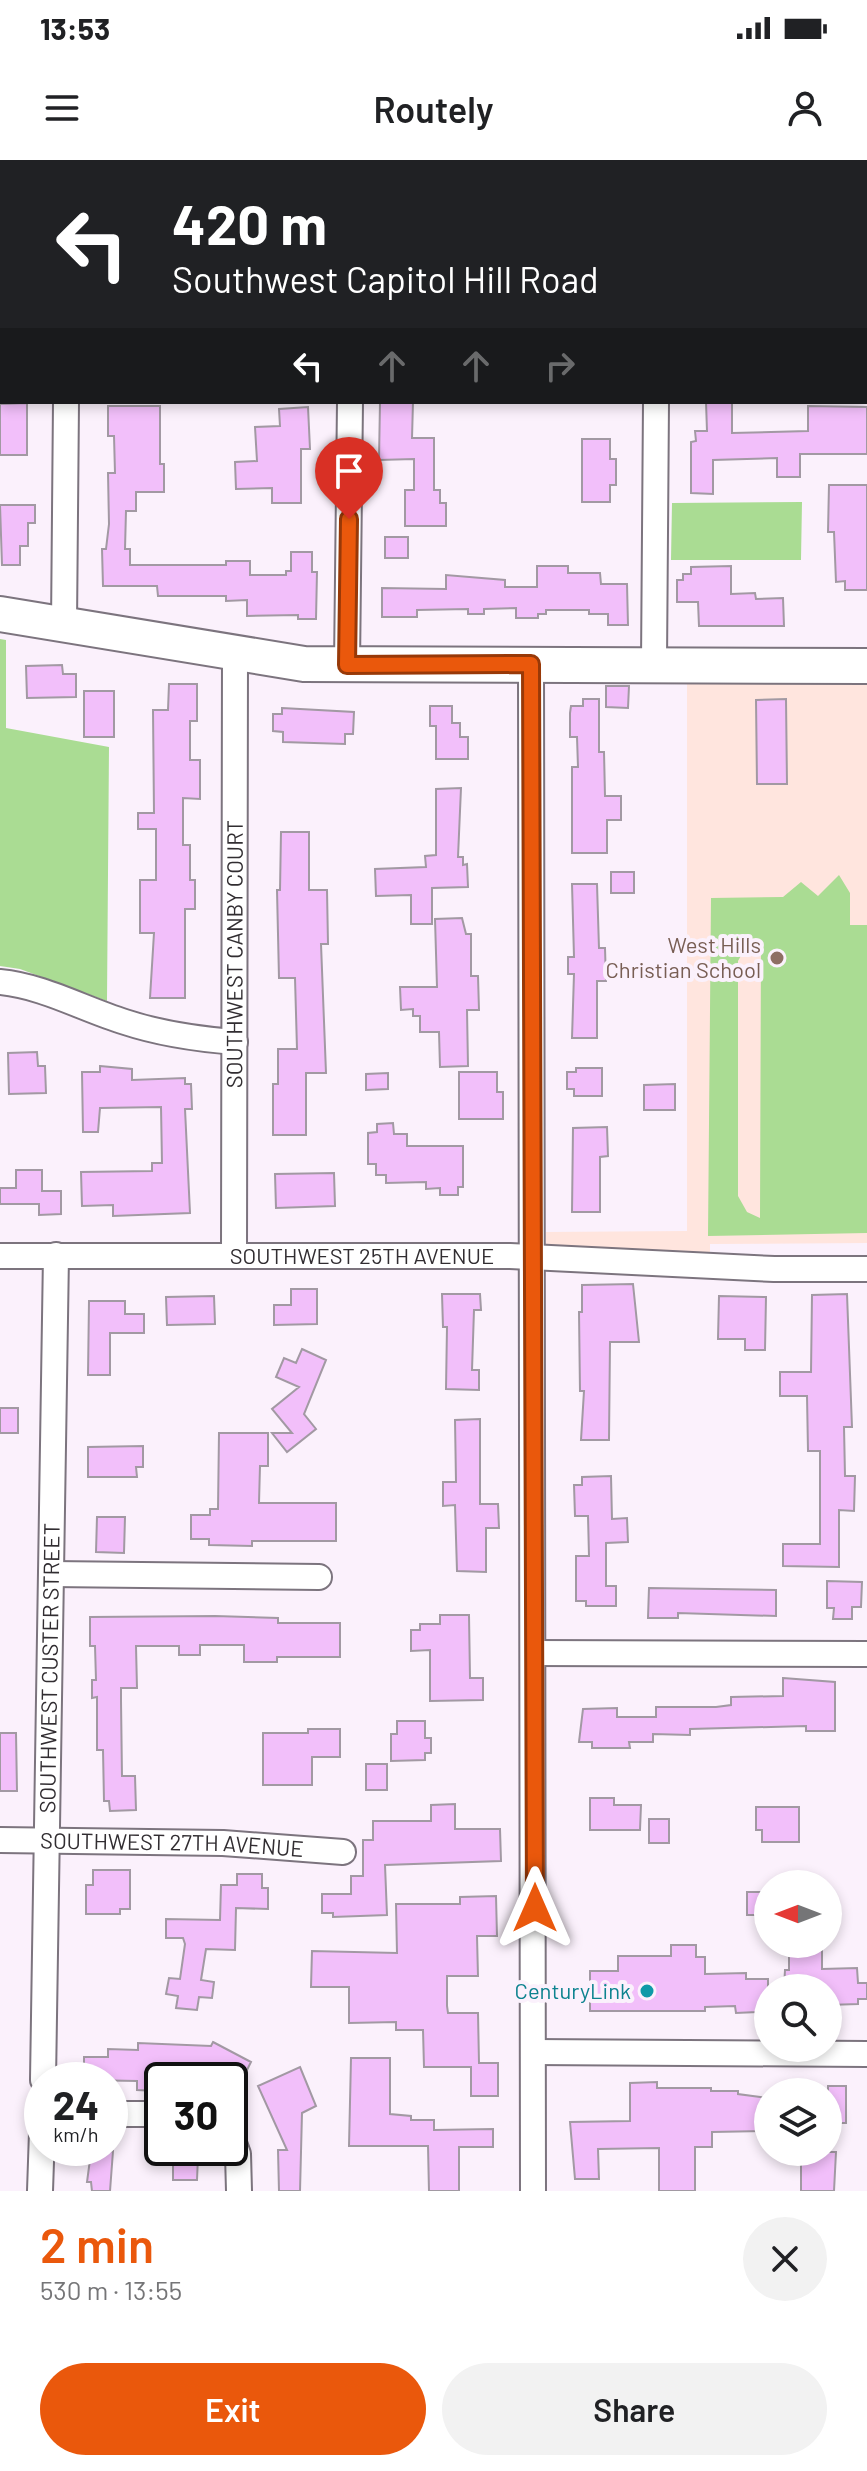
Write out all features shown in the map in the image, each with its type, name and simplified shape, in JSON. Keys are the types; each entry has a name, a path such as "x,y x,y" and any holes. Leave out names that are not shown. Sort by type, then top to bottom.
{"street":[{"path":"64,625 66,404"},
{"path":"347,665 350,404"},
{"path":"654,663 656,404"},
{"path":"0,614 290,663 867,666"},
{"name":"SOUTHWEST CANBY COURT","path":"234,1254 235,655"},
{"path":"531,664 533,2191"},
{"path":"0,982 33,988 126,1023 183,1037 235,1042"},
{"name":"SOUTHWEST CUSTER STREET","path":"43,2062 56,1255"},
{"name":"SOUTHWEST 25TH AVENUE","path":"0,1256 510,1256 533,1260 867,1269"},
{"path":"51,1574 319,1577"},
{"path":"533,1653 867,1654"},
{"name":"SOUTHWEST 27TH AVENUE","path":"0,1840 223,1843 343,1852"},
{"path":"533,2052 867,2054"},
{"path":"40,2191 41,2166"},
{"path":"238,2166 239,2191"}],"shaded area":[{"name":"West Hills Christian School","path":"687,683 867,684 867,1243 710,1244 710,1254 546,1252 546,1232 687,1231"}],"green space":[{"path":"802,502 801,560 671,560 672,503"},
{"path":"0,639 6,640 6,728 109,747 107,1001 20,969 0,966"},
{"path":"839,875 850,893 850,925 867,925 867,1233 708,1236 711,898 783,897 801,882 818,896","holes":["761,940 760,1218 747,1212 738,1196 738,961 746,947"]}],"building":[{"path":"0,404 27,404 27,455 0,455"},
{"path":"380,404 413,404 412,438 434,438 434,490 440,490 440,503 446,503 446,526 405,526 405,490 414,490 414,459 379,460"},
{"path":"706,404 732,404 732,433 808,431 808,406 867,407 867,454 800,454 800,477 777,477 777,458 713,460 713,494 691,493 691,442 696,441 695,431 707,431"},
{"path":"108,406 160,406 160,464 164,464 164,492 136,492 136,511 126,511 125,549 130,549 130,565 226,565 226,561 250,561 250,575 286,575 286,571 291,571 291,552 312,552 312,572 317,572 316,619 298,619 298,615 247,616 247,600 226,601 226,596 158,596 157,586 103,586 102,549 106,549 109,524 108,473 115,473 114,436 108,436"},
{"path":"308,407 310,449 301,449 301,503 272,503 272,488 236,489 235,462 257,461 255,427 280,426 279,409"},
{"path":"582,439 610,439 610,459 616,459 616,485 610,485 610,502 582,502"},
{"path":"829,485 867,485 867,590 845,590 845,581 836,582 834,532 828,532"},
{"path":"0,505 35,505 35,523 28,523 28,546 20,546 20,565 2,565"},
{"path":"385,537 408,537 408,558 385,558"},
{"path":"537,566 568,566 568,573 600,573 601,584 627,584 628,625 608,625 608,614 589,614 589,610 546,610 546,614 538,614 538,618 516,618 516,608 484,609 484,614 468,614 468,609 417,610 417,617 382,617 382,588 446,589 446,575 505,580 505,587 537,587"},
{"path":"731,566 731,594 755,593 756,599 783,598 784,626 699,626 698,602 677,602 677,580 683,580 683,574 691,574 691,567"},
{"path":"62,665 63,674 76,674 76,697 27,698 26,666"},
{"path":"169,684 197,684 197,721 190,721 190,760 200,760 200,799 183,798 183,845 190,845 190,880 195,880 195,909 185,909 185,998 150,998 154,933 140,933 140,880 156,880 156,829 138,829 138,813 154,813 153,710 168,710"},
{"path":"606,686 629,686 628,708 606,707"},
{"path":"84,691 114,691 114,737 84,737"},
{"path":"583,699 599,699 599,752 604,752 605,796 621,796 621,820 607,820 607,853 572,853 572,767 578,767 577,737 570,737 570,713 571,706 583,706"},
{"path":"786,699 787,784 757,784 756,700"},
{"path":"430,706 452,706 452,723 460,723 460,737 468,737 468,759 436,759 436,726 430,726"},
{"path":"282,708 354,712 353,734 345,734 345,744 283,742 283,732 273,731 273,714 282,714"},
{"path":"461,788 458,857 463,857 463,865 467,864 468,887 432,888 432,924 411,924 411,895 376,896 375,869 426,867 425,856 436,855 436,789"},
{"path":"281,832 309,832 309,890 327,890 328,944 321,944 326,1073 306,1073 306,1135 273,1135 273,1084 278,1084 278,1049 297,1049 295,978 279,978 277,890 280,890"},
{"path":"611,872 634,872 634,893 611,893"},
{"path":"572,884 597,884 599,948 605,948 606,981 597,981 597,1038 572,1038 574,974 568,974 568,957 574,957"},
{"path":"462,918 466,934 471,934 471,976 478,976 479,1010 467,1010 468,1066 440,1067 439,1032 420,1032 420,1016 413,1016 413,1009 401,1010 400,987 437,987 435,919"},
{"path":"37,1052 38,1066 45,1066 46,1093 9,1094 8,1053"},
{"path":"100,1066 132,1069 132,1080 185,1078 185,1084 191,1084 192,1109 185,1109 190,1213 113,1216 113,1205 82,1206 81,1172 152,1171 152,1163 162,1163 161,1107 100,1108 98,1132 83,1132 82,1072 100,1072"},
{"path":"576,1068 602,1068 602,1096 574,1096 574,1089 567,1089 567,1072 576,1072"},
{"path":"459,1072 497,1072 497,1092 503,1092 503,1119 459,1119"},
{"path":"388,1073 388,1089 366,1090 366,1074"},
{"path":"675,1084 675,1110 644,1110 644,1085"},
{"path":"393,1123 394,1134 407,1134 407,1146 463,1146 463,1187 458,1187 458,1195 440,1195 440,1188 426,1189 426,1182 386,1183 386,1175 376,1175 376,1164 368,1164 368,1133 377,1132 377,1124"},
{"path":"607,1127 608,1156 600,1157 600,1212 572,1212 573,1128"},
{"path":"16,1170 42,1170 42,1191 61,1191 61,1214 39,1215 39,1204 0,1204 0,1188 16,1188"},
{"path":"334,1173 335,1206 276,1208 275,1174"},
{"path":"633,1284 639,1342 610,1342 609,1440 581,1440 584,1391 580,1391 579,1312 582,1312 582,1285"},
{"path":"291,1289 317,1289 317,1324 274,1325 274,1305 291,1305"},
{"path":"442,1294 480,1294 481,1310 474,1310 472,1370 479,1370 479,1390 446,1389 447,1327 443,1327"},
{"path":"847,1294 852,1427 844,1427 845,1476 855,1476 854,1511 839,1510 839,1567 783,1566 783,1544 820,1544 820,1451 808,1451 807,1396 780,1396 780,1372 811,1372 812,1295"},
{"path":"214,1296 215,1324 167,1325 166,1297"},
{"path":"719,1296 766,1297 765,1350 745,1350 745,1339 718,1339"},
{"path":"89,1301 125,1301 125,1314 144,1314 144,1333 110,1333 110,1375 88,1375"},
{"path":"302,1349 326,1360 304,1414 316,1429 287,1452 272,1433 292,1433 272,1409 299,1387 276,1377 284,1358 296,1363"},
{"path":"0,1408 18,1408 18,1433 0,1433"},
{"path":"480,1419 480,1504 498,1504 499,1528 486,1528 486,1572 457,1571 455,1505 443,1506 443,1482 456,1482 455,1420"},
{"path":"219,1433 268,1433 268,1466 260,1466 259,1503 336,1503 336,1541 252,1541 252,1546 209,1545 209,1539 191,1539 191,1515 210,1515 210,1509 218,1509"},
{"path":"143,1446 143,1467 136,1467 137,1477 88,1477 88,1447"},
{"path":"611,1476 612,1519 627,1518 628,1542 606,1543 606,1586 616,1586 616,1606 586,1606 586,1601 576,1601 576,1556 589,1556 588,1516 575,1516 574,1485 582,1485 582,1477"},
{"path":"97,1517 125,1517 124,1553 96,1552"},
{"path":"827,1581 862,1582 861,1607 852,1607 852,1619 833,1619 834,1608 827,1608"},
{"path":"649,1588 776,1590 776,1616 678,1613 678,1618 648,1618"},
{"path":"440,1615 469,1615 470,1678 483,1678 483,1700 430,1701 430,1650 411,1651 411,1630 420,1630 420,1624 440,1624"},
{"path":"90,1617 278,1618 278,1623 340,1623 340,1657 277,1657 277,1662 244,1662 244,1645 200,1645 200,1655 179,1655 179,1646 136,1646 137,1688 121,1688 121,1701 122,1776 135,1776 136,1810 110,1811 109,1801 104,1801 103,1750 97,1750 97,1697 92,1698 92,1680 96,1680 95,1646 90,1646"},
{"path":"783,1678 835,1682 835,1731 806,1731 806,1726 690,1729 690,1735 653,1734 653,1742 629,1742 630,1748 592,1748 592,1742 579,1742 583,1709 617,1708 617,1717 656,1717 656,1707 716,1707 731,1705 731,1697 783,1696"},
{"path":"397,1721 425,1721 425,1738 431,1738 431,1753 425,1753 425,1760 391,1761 391,1734 397,1734"},
{"path":"308,1729 340,1729 340,1757 312,1757 312,1785 263,1785 263,1733 308,1733"},
{"path":"0,1733 16,1733 17,1791 0,1791"},
{"path":"366,1764 387,1764 387,1790 366,1790"},
{"path":"590,1798 614,1798 614,1805 641,1805 640,1830 590,1830"},
{"path":"455,1804 455,1829 500,1829 501,1861 385,1865 387,1915 333,1917 333,1913 322,1913 322,1894 351,1894 351,1876 363,1876 363,1840 373,1840 373,1821 431,1821 431,1805"},
{"path":"756,1807 799,1807 799,1842 762,1842 762,1830 756,1830"},
{"path":"649,1819 669,1819 669,1843 649,1843"},
{"path":"93,1870 130,1870 130,1909 120,1909 120,1914 86,1914 86,1885 93,1885"},
{"path":"237,1874 262,1874 262,1888 268,1888 268,1909 236,1908 235,1950 206,1949 201,1980 214,1982 212,1998 199,1997 197,2010 176,2008 178,1996 166,1994 169,1978 180,1979 185,1944 183,1938 166,1938 166,1919 220,1920 221,1885 237,1885"},
{"path":"747,1892 754,1892 754,1915 747,1915"},
{"path":"496,1896 497,1936 477,1936 478,1976 447,1976 447,2006 448,2013 478,2013 479,2063 498,2063 498,2096 471,2096 471,2067 424,2067 423,2030 396,2030 396,2022 349,2023 349,1987 311,1987 312,1951 397,1953 396,1904 460,1904 460,1897"},
{"name":"CenturyLink","path":"671,1945 696,1945 696,1957 705,1957 705,1974 746,1973 746,1979 754,1979 754,2012 736,2013 735,2006 705,2007 705,2011 590,2011 590,1971 618,1971 618,1956 671,1956"},
{"path":"789,1958 822,1958 822,1969 857,1968 858,1983 867,1983 867,1999 858,1999 858,2004 842,2005 842,1974 785,1974 785,1970 789,1970"},
{"path":"213,2042 251,2062 248,2068 248,2062 144,2062 144,2090 137,2090 137,2081 128,2081 128,2062 84,2062 84,2057 108,2057 108,2049 138,2050 138,2043 211,2046"},
{"path":"351,2058 390,2058 390,2114 411,2116 411,2120 434,2120 434,2130 493,2129 493,2147 459,2147 459,2191 429,2191 428,2146 349,2146"},
{"path":"300,2067 316,2106 302,2113 300,2191 279,2191 278,2150 287,2150 258,2086"},
{"path":"657,2082 657,2088 711,2088 711,2091 738,2091 738,2094 754,2096 754,2131 712,2132 712,2147 695,2147 695,2191 659,2191 659,2148 598,2149 599,2179 575,2179 570,2122 630,2121 630,2083"},
{"path":"842,2086 846,2086 846,2123 842,2123"},
{"path":"89,2166 112,2166 110,2191 92,2191 91,2182 87,2182"},
{"path":"173,2166 198,2166 197,2180 173,2180"},
{"path":"801,2166 835,2166 834,2191 801,2191"}],"place":[{"name":"West Hills Christian School","path":"777,958"},
{"name":"CenturyLink","path":"647,1991"}],"route":[{"path":"349,519 347,665 531,664 535,1908"}]}
